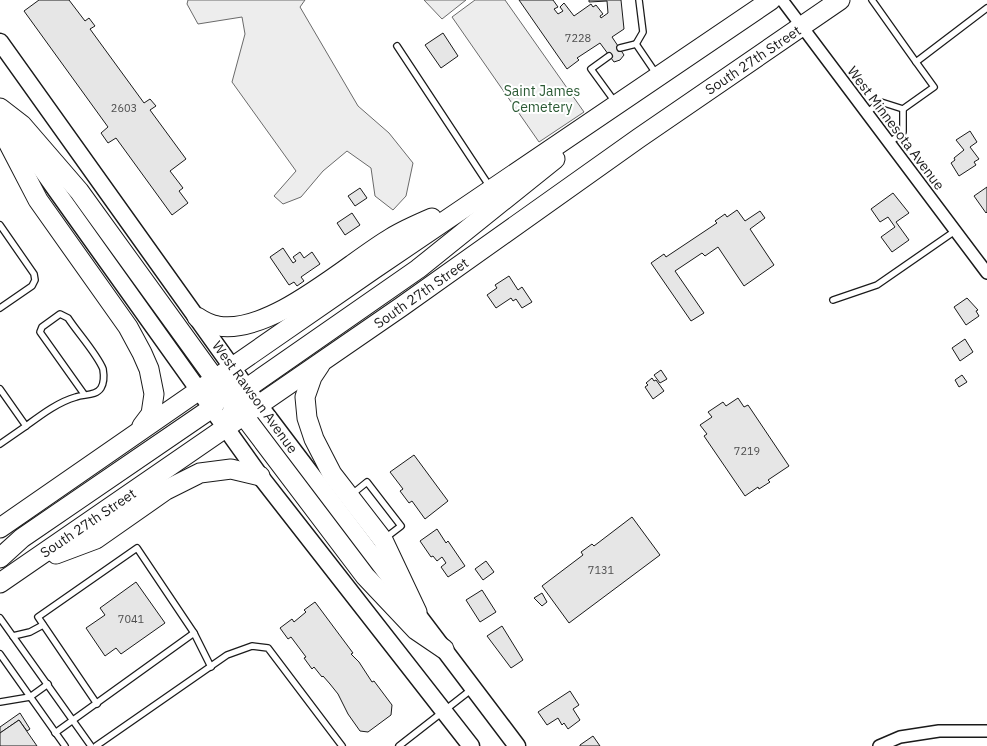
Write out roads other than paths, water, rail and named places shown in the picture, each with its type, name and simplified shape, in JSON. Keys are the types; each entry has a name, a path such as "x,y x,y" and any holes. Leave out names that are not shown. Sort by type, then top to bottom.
{"main road":[{"name":"South 27th Street","path":"0,583 226,428 232,399 232,366 771,0"},
{"name":"South 27th Street","path":"232,399 321,363 632,143 840,0"},
{"name":"West Rawson Avenue","path":"0,42 232,366 232,399 226,428 260,476 471,746"},
{"path":"0,110 199,390 232,399"},
{"path":"0,110 22,125 79,191 196,354 365,576 416,630 444,649"},
{"path":"0,127 38,200 128,327 142,353 149,370 154,394 151,414 139,430"},
{"path":"0,558 22,538 232,399 418,269 550,165 584,128"},
{"path":"197,317 216,326 227,327 264,319 290,306 391,238 492,189"},
{"path":"321,363 312,377 305,397 307,418 322,457 332,474 342,501 383,540 417,612"},
{"path":"0,528 199,390"},
{"name":"West Rawson Avenue","path":"232,399 342,501 417,612 518,746"},
{"path":"27,565 96,539 166,490 200,473 231,468 260,476"}],"street":[{"name":"West Minnesota Avenue","path":"782,0 987,273"},
{"path":"879,746 900,737 939,731 987,731"}],"lane":[{"path":"620,48 636,44 643,32 639,0"},
{"path":"872,0 934,87 903,109"},
{"path":"916,62 987,8"},
{"path":"636,44 658,77"},
{"path":"397,46 492,189"},
{"path":"609,56 591,69 617,105"},
{"path":"866,113 882,102 903,109"},
{"path":"889,143 903,132 903,109"},
{"path":"0,225 34,274 35,280 32,286 0,308"},
{"path":"833,300 877,285 955,231"},
{"path":"0,444 47,411 73,397 91,394 101,388 104,376 103,370 68,318 60,314 42,327 40,332 84,394"},
{"path":"0,389 26,426"},
{"path":"97,704 38,617 137,548 194,634 211,667"},
{"path":"0,618 91,746"},
{"path":"13,636 30,632 43,625"},
{"path":"56,733 194,634"},
{"path":"96,746 227,655 252,646 268,648 342,746"},
{"path":"0,654 65,746"},
{"path":"0,702 30,697 48,684"},
{"path":"399,746 474,688"}],"park label":[{"name":"Saint James Cemetery","path":"542,99"}]}
